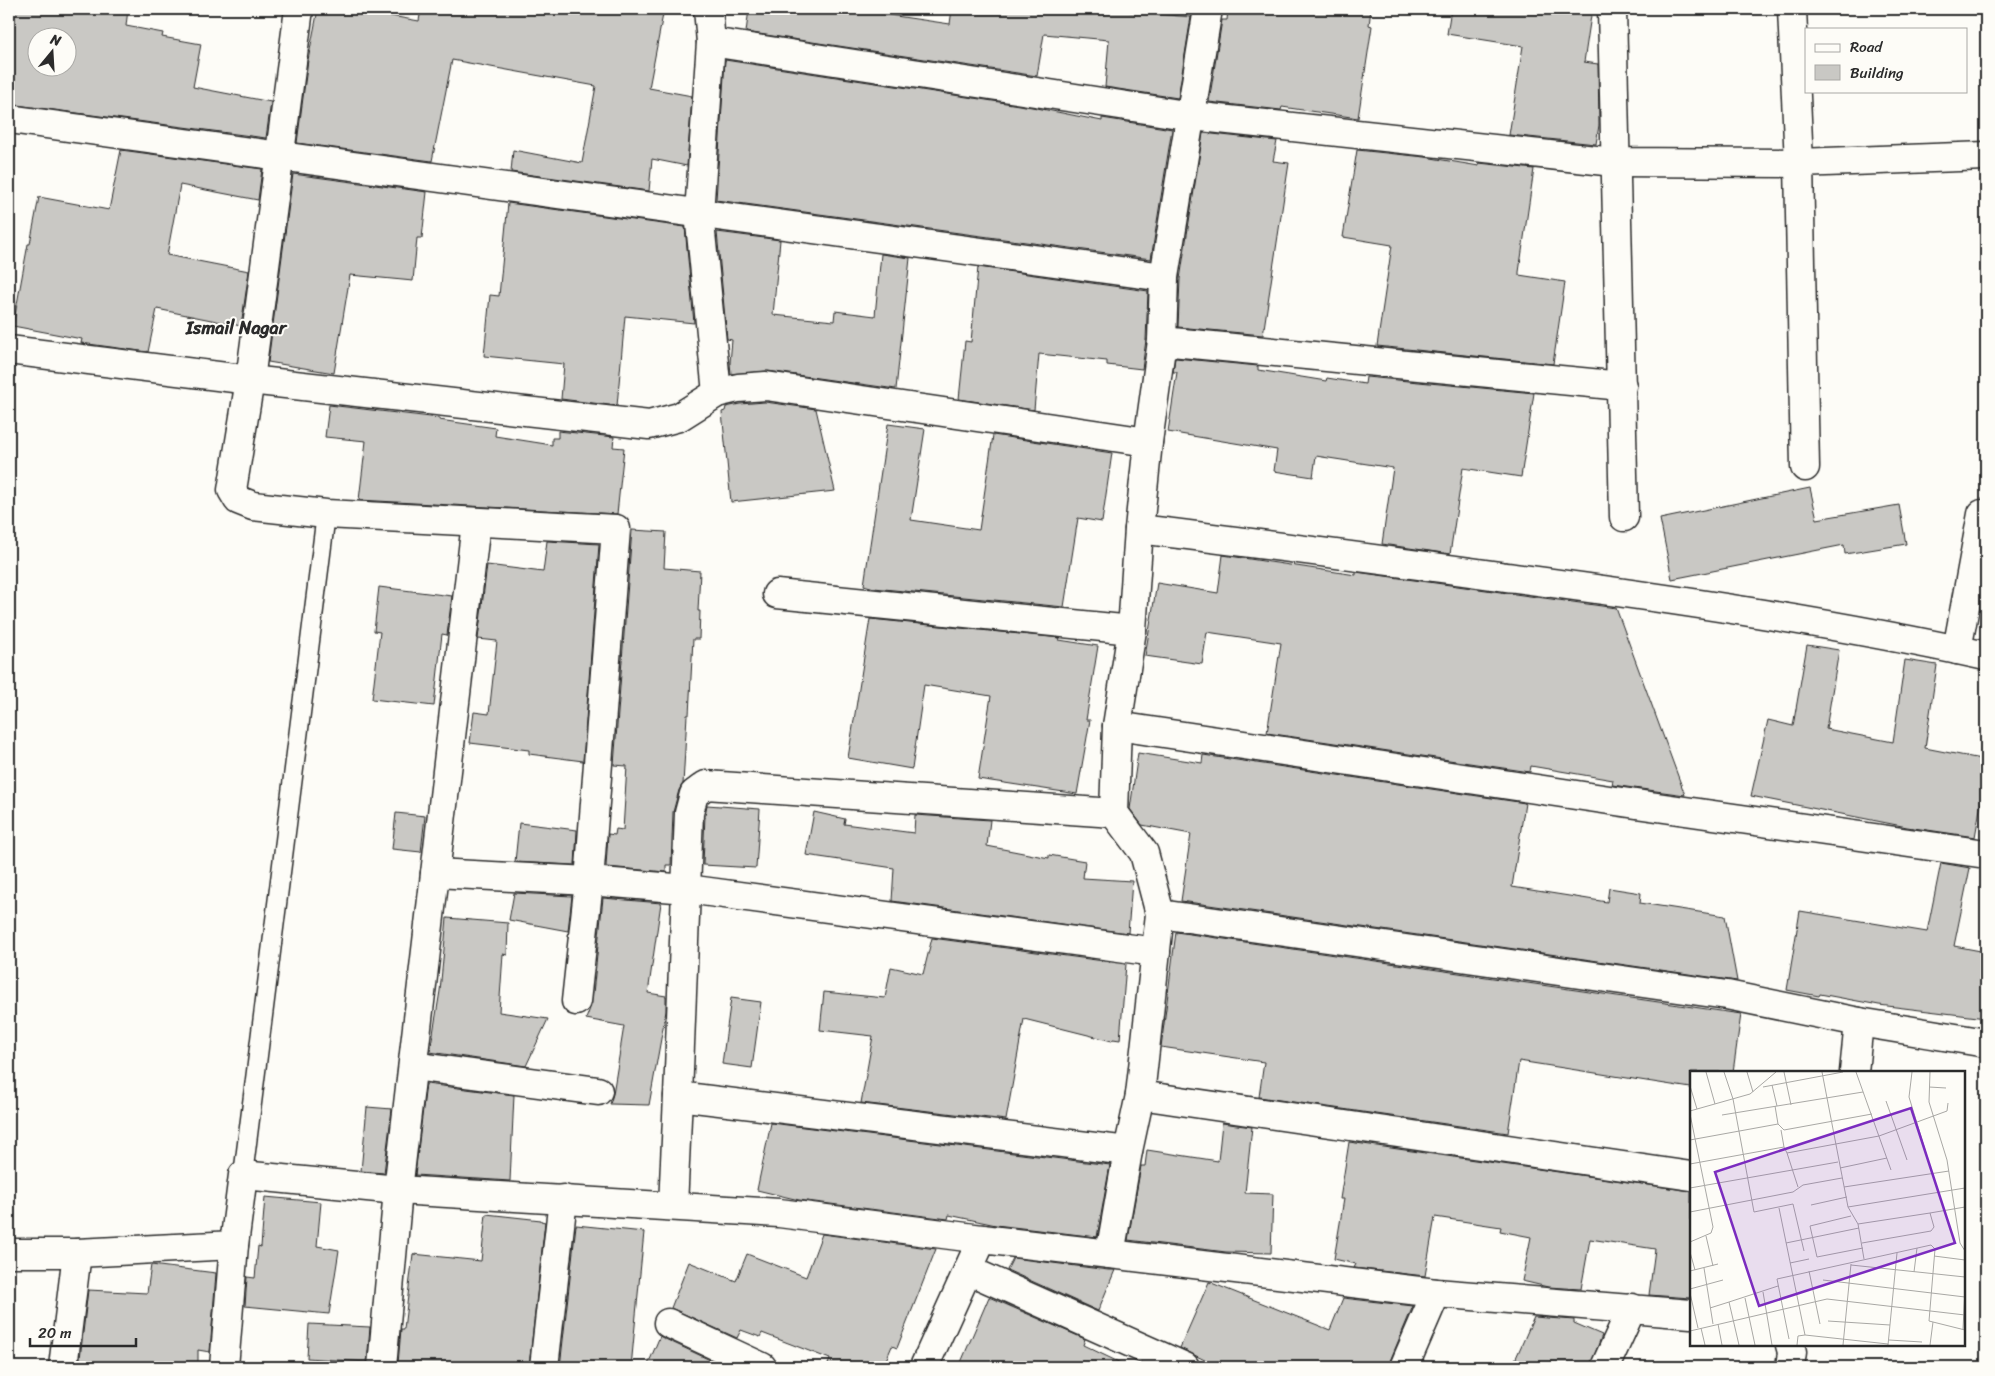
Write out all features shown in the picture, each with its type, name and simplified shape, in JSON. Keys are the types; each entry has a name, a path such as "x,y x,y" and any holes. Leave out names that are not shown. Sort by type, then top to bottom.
{"street":[{"path":"299,9 250,380 232,490 238,500 253,506 326,514 616,529 589,881 576,1001"},
{"path":"708,9 711,42 699,213 717,394"},
{"path":"1110,1254 1140,1094 1160,914 1144,852 1114,813 1117,726 1132,630 1139,529 1148,442 1162,341 1164,278 1208,9"},
{"path":"1612,9 1614,162 1622,386 1624,517"},
{"path":"1792,9 1799,163 1805,467"},
{"path":"711,42 1192,116 1614,162 1799,163 1986,156"},
{"path":"9,119 1164,278"},
{"path":"1162,341 1622,386"},
{"path":"9,350 250,380 649,425 679,417 717,394 738,388 766,386 1148,442"},
{"path":"1957,650 1982,514"},
{"path":"382,1367 398,1190 476,523"},
{"path":"1139,529 1284,546 1631,594 1815,622 1986,656"},
{"path":"777,594 1132,630"},
{"path":"1117,726 1636,804 1986,854"},
{"path":"674,1206 689,813 694,794 706,785 1114,813"},
{"path":"435,873 589,881 686,889 1156,952"},
{"path":"1160,914 1727,996 1859,1022 1986,1043"},
{"path":"1854,1071 1859,1022"},
{"path":"413,1066 598,1091"},
{"path":"1140,1094 1690,1176"},
{"path":"678,1096 1128,1152"},
{"path":"224,1367 234,1245 243,1175 398,1190 779,1213 1436,1293 1690,1314"},
{"path":"544,1367 563,1199"},
{"path":"924,1367 982,1239"},
{"path":"9,1253 77,1253 234,1245"},
{"path":"63,1367 77,1253"},
{"path":"968,1270 1185,1367"},
{"path":"1404,1367 1436,1293"},
{"path":"1604,1367 1632,1308"},
{"path":"668,1323 762,1367"},
{"path":"1790,1346 1792,1352 1790,1367"}],"lane":[{"path":"243,1175 326,514"}],"building":[{"path":"9,9 128,9 126,26 163,33 162,37 201,44 193,87 271,102 266,138 9,104"},
{"path":"318,9 352,9 419,21 421,9 664,9 649,88 692,96 687,166 652,159 649,191 511,172 513,150 582,163 596,86 452,60 432,161 297,143 308,60"},
{"path":"749,9 848,9 950,24 952,9 1099,9 1191,17 1178,98 1105,87 1109,40 1044,34 1037,76 746,32"},
{"path":"1228,9 1371,9 1369,25 1372,26 1358,118 1282,107 1281,110 1209,102 1222,20 1227,20"},
{"path":"1451,9 1592,9 1584,62 1598,64 1599,125 1596,144 1509,135 1523,46 1447,34"},
{"path":"725,60 1032,107 1102,121 1102,118 1172,129 1151,259 716,200"},
{"path":"1203,133 1277,141 1273,161 1289,163 1263,335 1178,327 1180,279"},
{"path":"121,150 262,169 258,200 180,185 167,255 249,271 241,326 157,309 148,352 81,343 82,339 13,326 39,197 109,210"},
{"path":"1357,150 1425,157 1479,166 1479,163 1534,169 1519,275 1565,282 1553,364 1377,346 1392,245 1343,237"},
{"path":"293,174 427,192 422,238 417,238 413,281 350,275 334,373 268,362"},
{"path":"508,203 685,227 694,323 625,316 617,406 561,399 564,364 484,356 490,295 499,296"},
{"path":"717,232 780,240 773,315 834,321 835,311 875,316 881,254 910,258 896,389 768,371 731,374 732,340 727,339"},
{"path":"978,267 1148,291 1146,340 1142,369 1107,365 1107,361 1039,354 1034,410 959,399 965,341 971,342"},
{"path":"1175,358 1258,366 1258,370 1326,381 1327,378 1365,384 1366,377 1534,393 1521,477 1463,468 1450,554 1382,544 1393,468 1316,456 1313,477 1274,471 1277,450 1168,432 1177,372 1173,372"},
{"path":"765,402 816,409 835,491 731,502 722,412 725,411 726,407"},
{"path":"329,405 439,418 439,420 496,428 495,436 552,445 552,438 558,438 558,431 614,437 613,447 624,448 617,514 359,500 366,441 325,437"},
{"path":"888,424 925,429 911,520 979,530 993,435 1112,453 1102,522 1078,518 1064,607 874,588 864,585"},
{"path":"1810,488 1817,519 1899,505 1906,544 1845,554 1844,545 1672,579 1660,519"},
{"path":"632,530 666,532 664,568 700,571 699,639 693,639 683,784 679,790 673,812 671,865 666,865 666,872 606,867 608,834 615,835 616,829 623,830 627,766 614,765"},
{"path":"547,541 599,544 583,761 529,754 529,750 470,743 474,712 489,714 497,641 478,639 487,565 543,572"},
{"path":"1223,555 1356,575 1356,572 1616,608 1685,795 1612,785 1613,780 1531,766 1530,772 1267,733 1281,643 1207,632 1202,664 1145,656 1157,583 1218,593"},
{"path":"379,587 452,596 447,635 442,634 434,706 372,699 380,632 374,631"},
{"path":"870,619 1060,638 1059,640 1098,646 1086,720 1090,720 1077,794 978,779 991,696 924,685 912,769 848,758"},
{"path":"1807,645 1839,650 1826,729 1893,742 1905,660 1937,665 1925,748 1986,760 1986,775 1975,837 1907,827 1751,796 1768,720 1793,726"},
{"path":"1138,753 1202,763 1203,755 1525,803 1512,887 1607,902 1609,888 1641,893 1640,903 1725,916 1737,981 1181,901 1191,834 1142,825 1130,809"},
{"path":"707,805 760,809 756,868 703,865"},
{"path":"814,812 845,819 844,824 914,833 915,815 990,820 987,846 1049,858 1049,855 1085,861 1083,878 1132,881 1128,933 892,901 894,868 806,855"},
{"path":"396,813 425,816 421,852 392,849"},
{"path":"519,823 577,830 575,865 515,862"},
{"path":"1941,863 1970,868 1954,946 1986,952 1986,1018 1879,1005 1787,990 1800,911 1927,932"},
{"path":"514,893 572,896 568,931 509,920"},
{"path":"603,898 661,903 648,993 666,996 666,1011 649,1105 610,1104 624,1026 586,1019 592,1003"},
{"path":"447,918 508,923 507,955 503,954 499,1012 548,1019 526,1066 430,1052 440,991"},
{"path":"1176,932 1741,1014 1733,1071 1690,1071 1690,1088 1519,1061 1508,1133 1259,1097 1264,1062 1161,1047"},
{"path":"932,938 1126,964 1120,1040 1113,1039 1112,1041 1024,1019 1006,1120 861,1103 873,1036 820,1030 824,992 885,998 891,967 923,974"},
{"path":"731,998 761,1002 752,1068 722,1064"},
{"path":"426,1084 514,1095 510,1181 415,1175"},
{"path":"367,1107 392,1109 384,1173 361,1171"},
{"path":"771,1123 1110,1165 1097,1237 996,1225 949,1215 948,1219 799,1200 757,1190"},
{"path":"1222,1123 1252,1127 1245,1193 1273,1194 1271,1253 1226,1252 1128,1240 1141,1166 1145,1166 1147,1150 1218,1161"},
{"path":"1349,1142 1690,1191 1690,1298 1649,1295 1655,1249 1590,1239 1581,1289 1548,1287 1522,1281 1531,1237 1500,1231 1501,1227 1435,1217 1425,1276 1354,1268 1356,1264 1334,1259 1344,1199 1340,1199"},
{"path":"265,1197 321,1202 317,1246 339,1250 329,1314 245,1306 247,1277 255,1278 258,1246 261,1247"},
{"path":"486,1214 545,1222 529,1367 404,1367 405,1364 398,1364 401,1329 404,1329 413,1254 481,1261"},
{"path":"576,1225 644,1232 631,1367 560,1367"},
{"path":"822,1234 936,1249 897,1348 892,1346 883,1367 827,1367 830,1359 762,1333 760,1337 741,1330 737,1338 671,1308 689,1262 736,1281 747,1254 806,1277"},
{"path":"1013,1258 1115,1270 1098,1311 1007,1270"},
{"path":"151,1265 216,1273 210,1352 198,1350 198,1367 79,1367 88,1290 147,1293"},
{"path":"1209,1282 1330,1330 1343,1298 1413,1306 1389,1367 1219,1367 1180,1348"},
{"path":"989,1297 1085,1339 1083,1345 1129,1367 959,1367"},
{"path":"1534,1317 1574,1320 1574,1323 1602,1335 1590,1367 1512,1367"},
{"path":"309,1324 370,1327 367,1362 307,1358"},
{"path":"661,1337 725,1367 647,1367"}],"district":[{"name":"Ismail Nagar","path":"236,328"}]}
